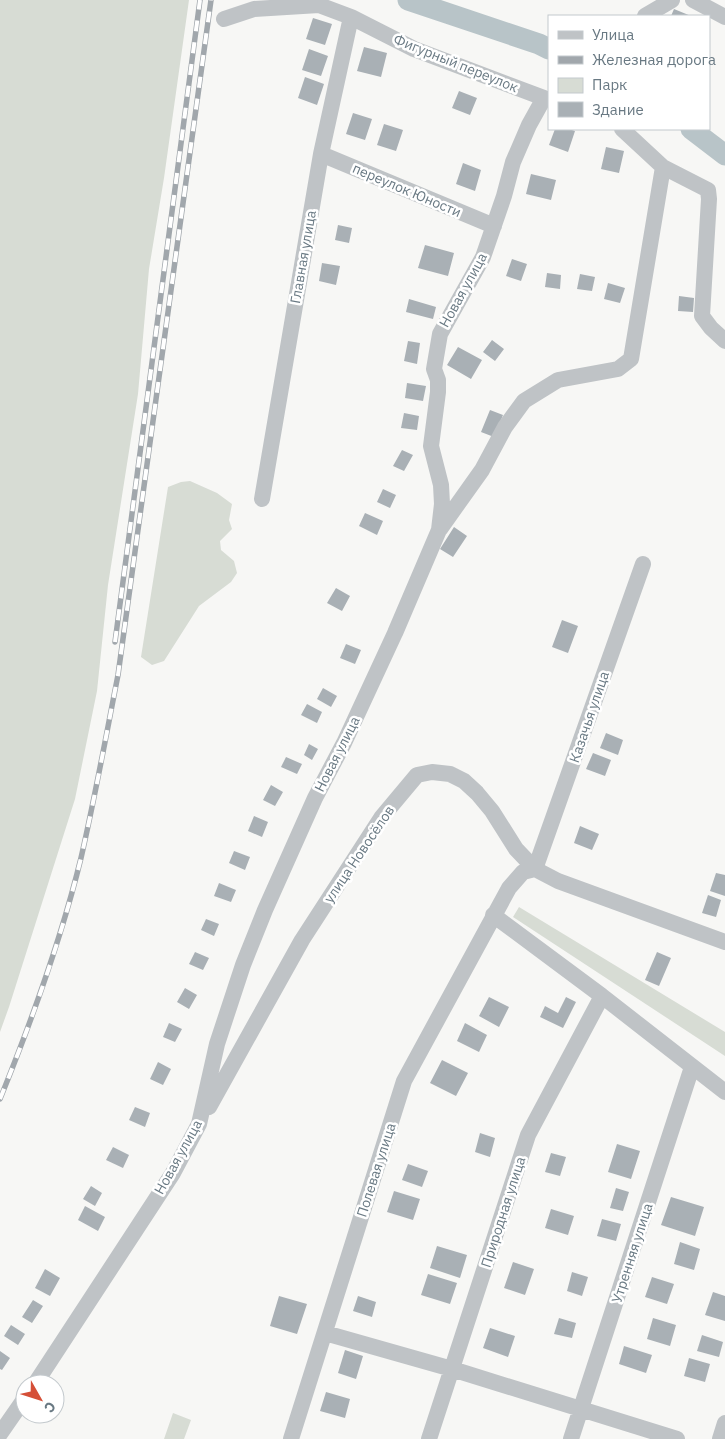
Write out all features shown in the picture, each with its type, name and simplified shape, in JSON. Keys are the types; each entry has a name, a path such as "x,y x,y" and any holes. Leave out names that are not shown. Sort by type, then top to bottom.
{"street":[{"path":"647,15 672,0"},
{"path":"693,0 725,16"},
{"name":"Фигурный переулок","path":"224,19 254,10 318,5 352,17 414,50 546,98"},
{"name":"Главная улица","path":"262,499 321,154 352,17"},
{"name":"Новая улица","path":"42,1374 173,1173 199,1124 217,1044 243,965 265,910 315,798 344,743 395,633 439,530 442,504 441,485 431,446 438,392 438,380 434,369 435,356 440,334 483,258 513,162 529,125 546,98"},
{"path":"623,130 663,166 708,190 702,316 711,328 725,341"},
{"name":"переулок Юности","path":"321,154 494,226"},
{"path":"439,530 482,470 505,427 524,401 558,380 618,369 631,359 663,166"},
{"name":"Казачья улица","path":"535,869 643,564"},
{"name":"улица Новосёлов","path":"199,1124 302,940 381,818 417,775 432,772 450,774 464,781 492,811 516,849 535,869 558,882 725,942"},
{"name":"Полевая улица","path":"291,1439 404,1081 509,888 523,872 535,869"},
{"path":"493,915 602,996 725,1092"},
{"name":"Природная улица","path":"429,1439 528,1135 602,996"},
{"name":"Утренняя улица","path":"572,1439 692,1067"},
{"path":"325,1333 452,1369 677,1439"},
{"path":"0,1434 15,1412"},
{"path":"720,1439 725,1423"}],"green space":[{"path":"0,0 189,0 149,269 138,394 108,585 97,691 75,799 0,1032"},
{"path":"190,481 217,493 232,504 229,520 232,529 220,541 221,550 234,561 237,573 231,582 199,606 164,661 152,665 141,657 168,487"},
{"path":"519,907 725,1032 725,1056 513,917"},
{"path":"173,1413 191,1420 184,1439 164,1439"}],"building":[{"path":"674,9 689,15 671,15"},
{"path":"313,18 332,24 325,45 306,39"},
{"path":"364,47 387,53 381,77 357,71"},
{"path":"309,49 328,56 321,76 302,70"},
{"path":"305,77 324,84 317,105 298,98"},
{"path":"459,91 477,98 470,115 452,108"},
{"path":"353,113 372,119 365,140 346,134"},
{"path":"384,124 403,130 396,151 377,145"},
{"path":"555,130 575,131 568,152 549,145"},
{"path":"606,147 624,151 619,173 601,169"},
{"path":"463,163 481,170 475,191 456,184"},
{"path":"531,174 556,180 551,200 526,194"},
{"path":"338,225 352,228 349,243 335,240"},
{"path":"425,245 454,253 448,276 418,268"},
{"path":"512,259 527,264 521,281 506,276"},
{"path":"322,263 340,266 336,285 319,281"},
{"path":"547,273 561,275 560,289 545,287"},
{"path":"580,274 595,277 592,291 577,289"},
{"path":"608,283 625,288 620,303 604,299"},
{"path":"679,296 694,298 693,312 678,311"},
{"path":"409,299 436,307 433,319 406,312"},
{"path":"492,340 504,349 495,361 483,352"},
{"path":"408,341 420,343 417,364 404,361"},
{"path":"458,347 482,360 471,379 447,365"},
{"path":"407,383 426,386 423,401 405,398"},
{"path":"490,410 503,415 494,437 481,432"},
{"path":"404,413 419,416 417,430 401,428"},
{"path":"402,450 413,455 404,471 393,466"},
{"path":"383,489 396,495 390,508 377,502"},
{"path":"365,513 383,521 377,535 359,526"},
{"path":"454,527 467,536 453,557 440,549"},
{"path":"336,588 350,596 342,611 327,603"},
{"path":"562,620 578,626 568,653 552,647"},
{"path":"346,644 361,650 355,664 340,658"},
{"path":"323,688 337,696 331,707 317,699"},
{"path":"307,704 322,712 317,723 301,715"},
{"path":"606,733 623,740 618,755 600,748"},
{"path":"309,744 318,749 312,760 304,755"},
{"path":"593,753 611,760 605,776 586,769"},
{"path":"286,757 302,764 297,774 281,767"},
{"path":"271,785 283,792 275,806 263,800"},
{"path":"254,816 268,822 262,837 248,831"},
{"path":"580,826 599,834 592,850 574,843"},
{"path":"234,851 250,857 245,870 229,863"},
{"path":"716,873 725,875 725,896 710,891"},
{"path":"219,883 236,890 231,902 214,896"},
{"path":"708,895 721,900 716,917 702,913"},
{"path":"206,919 219,924 214,936 201,930"},
{"path":"195,952 209,958 203,970 189,964"},
{"path":"657,952 671,958 659,986 645,980"},
{"path":"185,988 197,995 189,1009 177,1002"},
{"path":"489,997 509,1007 499,1027 479,1016"},
{"path":"566,997 576,1002 563,1028 540,1017 545,1006 558,1013"},
{"path":"169,1023 182,1029 175,1042 163,1037"},
{"path":"465,1023 487,1035 479,1052 457,1041"},
{"path":"442,1060 468,1073 456,1096 430,1083"},
{"path":"158,1062 171,1069 163,1085 150,1079"},
{"path":"135,1107 150,1113 145,1127 129,1120"},
{"path":"480,1133 495,1138 490,1157 475,1152"},
{"path":"617,1144 640,1151 631,1179 608,1172"},
{"path":"113,1147 129,1155 123,1168 106,1160"},
{"path":"551,1153 566,1157 560,1176 545,1172"},
{"path":"408,1164 428,1171 422,1187 402,1180"},
{"path":"91,1186 102,1193 95,1206 83,1199"},
{"path":"616,1188 629,1192 623,1211 610,1208"},
{"path":"394,1191 420,1199 413,1220 387,1212"},
{"path":"671,1197 704,1207 695,1236 661,1225"},
{"path":"85,1206 105,1217 98,1231 78,1220"},
{"path":"551,1209 574,1216 568,1235 545,1228"},
{"path":"602,1219 621,1224 616,1241 597,1236"},
{"path":"680,1242 700,1249 694,1270 674,1264"},
{"path":"437,1246 467,1255 460,1278 430,1268"},
{"path":"513,1262 534,1269 525,1295 504,1288"},
{"path":"45,1269 60,1278 50,1296 35,1288"},
{"path":"572,1272 588,1277 582,1296 567,1291"},
{"path":"428,1274 457,1283 450,1304 421,1295"},
{"path":"652,1277 674,1284 667,1304 645,1297"},
{"path":"713,1292 725,1296 725,1321 705,1315"},
{"path":"279,1296 307,1304 297,1334 270,1326"},
{"path":"358,1296 376,1302 372,1317 353,1311"},
{"path":"33,1300 43,1306 32,1323 22,1317"},
{"path":"559,1318 576,1323 572,1338 554,1334"},
{"path":"653,1318 676,1325 670,1346 647,1339"},
{"path":"11,1325 25,1334 18,1345 4,1336"},
{"path":"490,1328 515,1336 508,1357 483,1348"},
{"path":"702,1335 723,1342 719,1357 697,1351"},
{"path":"624,1346 652,1355 646,1373 619,1364"},
{"path":"345,1350 363,1356 356,1379 338,1373"},
{"path":"0,1351 10,1358 2,1370 0,1369"},
{"path":"689,1358 710,1364 705,1382 684,1376"},
{"path":"326,1392 350,1399 345,1418 320,1411"}],"waterway":[{"path":"408,0 548,48"},
{"path":"692,130 725,155"}],"railway":[{"path":"115,642 200,0"},
{"path":"0,1099 45,980 73,889 91,812 118,675 211,0"}]}
